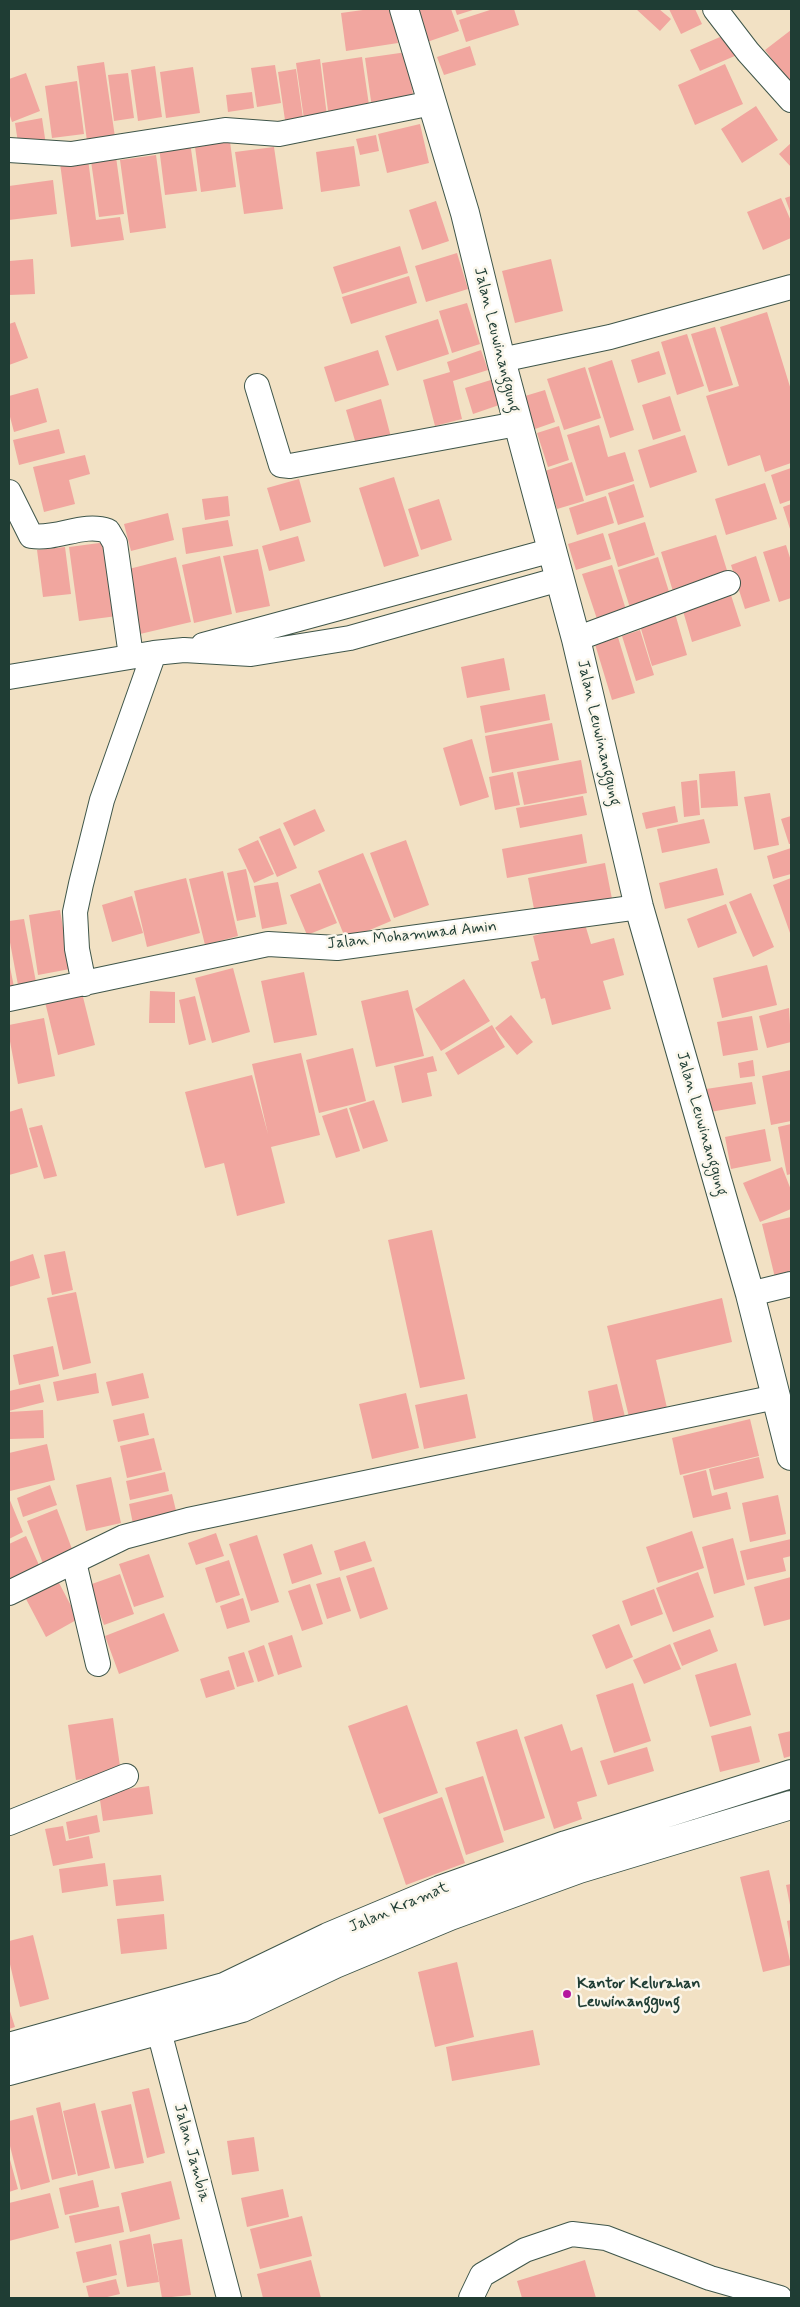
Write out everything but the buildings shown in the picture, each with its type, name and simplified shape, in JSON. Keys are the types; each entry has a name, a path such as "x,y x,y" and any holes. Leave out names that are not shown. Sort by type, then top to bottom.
{"main road":[{"name":"Jalan Leuwinanggung","path":"404,9 465,213 517,424 553,550 576,640 639,907 750,1294 791,1456"},
{"name":"Jalan Kramat","path":"9,2071 156,2019 328,1937 440,1890 566,1845 791,1774"},
{"name":"Jalan Kramat","path":"9,2047 156,2019 242,2008 362,1953 450,1916 580,1869 791,1805"}],"street":[{"path":"715,9 748,52 791,100"},
{"path":"9,150 71,154 225,130 279,134 432,103"},
{"path":"501,360 610,337 791,287"},
{"path":"257,386 281,465 290,466 517,424"},
{"path":"9,492 32,536 41,538 96,527 108,531 115,544 130,656"},
{"path":"184,650 553,550"},
{"path":"9,677 154,653 184,650 251,654 350,638 560,579"},
{"path":"576,640 728,583"},
{"path":"84,984 77,949 75,912 102,800 154,653"},
{"name":"Jalan Mohammad Amin","path":"9,999 268,944 337,948 639,907"},
{"path":"750,1294 791,1284"},
{"path":"9,1593 124,1537 188,1520 776,1397"},
{"path":"74,1562 98,1664"},
{"path":"9,1823 126,1776"},
{"name":"Jalan Jambia","path":"156,2019 228,2298"},
{"path":"470,2298 482,2275 525,2250 572,2234 606,2238 710,2278 780,2298"}],"place":[{"name":"Kantor Kelurahan Leuwinanggung","path":"567,1994"}]}
